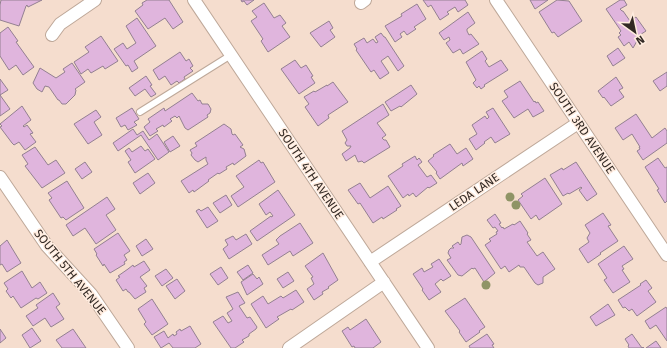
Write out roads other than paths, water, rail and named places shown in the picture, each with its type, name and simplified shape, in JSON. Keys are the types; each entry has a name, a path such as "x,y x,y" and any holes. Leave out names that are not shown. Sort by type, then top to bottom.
{"street":[{"path":"52,35 60,24 95,0"},
{"name":"SOUTH 4TH AVENUE","path":"194,0 428,348"},
{"name":"SOUTH 3RD AVENUE","path":"496,0 667,255"},
{"name":"LEDA LANE","path":"370,262 578,123"},
{"name":"SOUTH 5TH AVENUE","path":"0,177 47,246 91,294 128,348"},
{"path":"289,348 384,282"}],"lane":[{"path":"140,112 231,55"}]}
